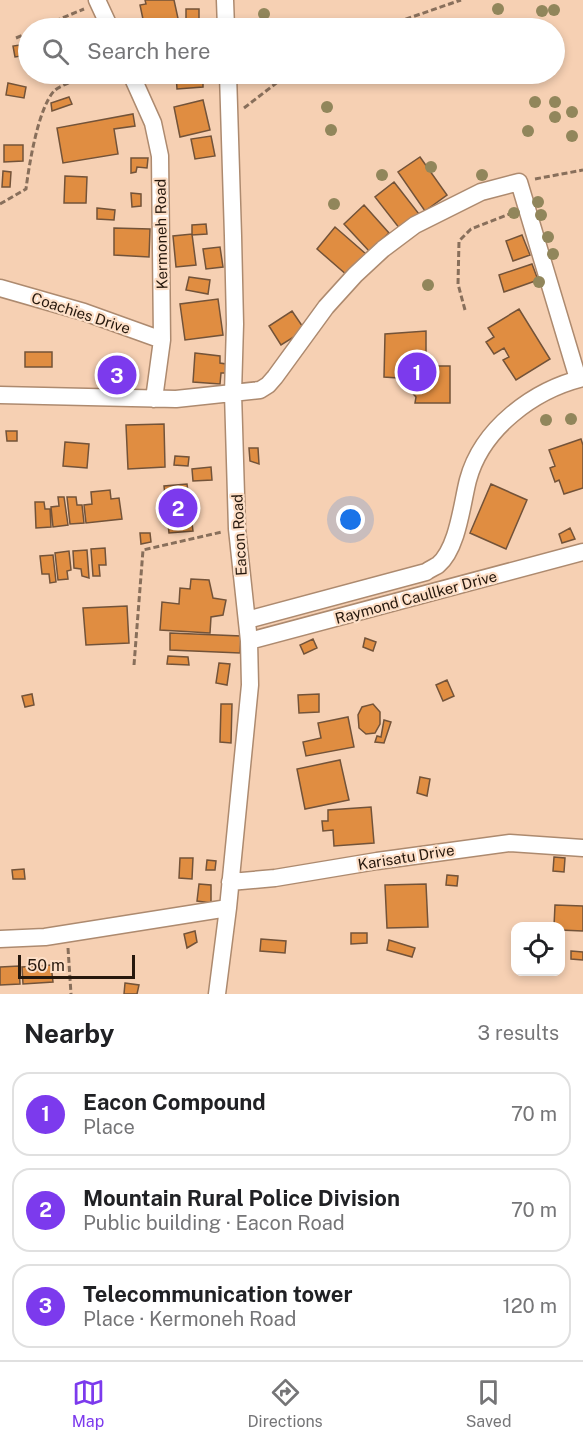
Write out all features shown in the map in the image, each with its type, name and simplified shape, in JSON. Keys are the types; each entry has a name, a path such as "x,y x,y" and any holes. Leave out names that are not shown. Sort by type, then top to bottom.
{"street":[{"path":"225,0 226,18"},
{"path":"98,2 105,18"},
{"name":"Kermoneh Road","path":"135,84 153,123 160,156 162,340 154,399"},
{"name":"Eacon Road","path":"217,994 228,908 250,685 249,641 237,529 233,393 235,324 229,84"},
{"path":"0,395 176,399 260,390 268,386 326,307 383,249 415,225 481,192 519,182 581,378 537,395 514,412 486,444 469,477 452,540 438,565 426,572 247,620"},
{"name":"Coachies Drive","path":"0,288 84,312 162,340"},
{"name":"Raymond Caullker Drive","path":"249,641 583,552"},
{"name":"Karisatu Drive","path":"230,882 275,878 376,861 510,843 583,848"},
{"path":"0,939 45,936 228,908"}],"path":[{"path":"409,18 461,0"},
{"path":"61,18 98,2"},
{"path":"0,204 26,189 30,153 48,102 55,90 70,84"},
{"path":"231,119 275,84"},
{"path":"519,182 583,170"},
{"path":"465,310 458,284 459,241 471,229 527,207"},
{"path":"134,665 143,550 237,529"},
{"path":"67,932 71,994"}],"building":[{"path":"145,0 174,0 178,18 143,18 140,5 146,4"},
{"path":"186,9 199,9 199,18 186,18"},
{"path":"18,45 18,57 15,57 13,46"},
{"path":"8,83 26,87 24,98 6,95"},
{"path":"177,84 203,84 203,87 177,89"},
{"path":"69,97 72,104 52,111 51,103"},
{"path":"203,100 210,130 180,137 174,107"},
{"path":"133,114 135,126 114,129 118,154 63,163 57,128"},
{"path":"211,136 215,156 195,159 191,139"},
{"path":"4,145 23,145 23,161 4,162"},
{"path":"420,157 447,195 425,211 398,172"},
{"path":"131,158 148,158 147,168 137,167 136,172 131,173"},
{"path":"3,171 11,172 10,187 2,187"},
{"path":"65,176 87,177 86,203 64,203"},
{"path":"394,182 419,214 400,229 375,197"},
{"path":"131,193 141,194 141,206 132,207"},
{"path":"364,205 389,233 369,251 344,224"},
{"path":"97,208 115,210 114,220 97,219"},
{"path":"206,224 207,234 192,235 192,225"},
{"path":"335,227 366,254 348,276 317,249"},
{"path":"114,228 150,229 149,257 114,255"},
{"path":"192,234 196,265 176,267 173,236"},
{"path":"522,235 530,255 513,261 506,241"},
{"path":"220,247 223,267 206,269 203,249"},
{"path":"532,264 538,280 504,292 499,275"},
{"path":"189,277 210,280 208,294 186,290"},
{"path":"218,299 223,335 185,340 180,304"},
{"path":"519,309 550,359 516,380 503,360 509,357 504,348 494,354 486,342 494,337 488,328"},
{"path":"292,311 305,330 281,345 269,326"},
{"path":"426,331 426,366 450,366 450,403 415,403 416,397 398,378 384,377 385,334"},
{"path":"25,352 52,352 52,367 25,367"},
{"path":"195,353 220,356 220,363 226,364 226,373 221,373 220,384 193,382"},
{"path":"102,363 131,364 132,387 102,387"},
{"path":"164,424 165,467 128,469 126,425"},
{"path":"6,431 17,431 17,441 7,441"},
{"path":"581,439 583,488 564,494 559,480 555,482 550,468 555,466 549,450"},
{"path":"65,442 89,444 87,468 63,466"},
{"path":"249,448 258,448 259,464 250,461"},
{"path":"175,456 189,457 188,466 174,465"},
{"path":"211,467 212,480 193,481 192,469"},
{"path":"187,484 193,531 169,533 164,486"},
{"path":"491,484 527,500 506,549 470,533"},
{"path":"110,490 111,499 119,498 122,519 86,523 84,505 92,504 91,492"},
{"path":"58,497 64,497 68,525 53,527 51,507 59,506"},
{"path":"67,497 76,497 77,505 82,505 84,523 70,524"},
{"path":"35,502 44,502 45,509 50,509 51,527 36,528"},
{"path":"570,528 575,539 562,543 559,534"},
{"path":"140,533 150,533 151,542 141,544"},
{"path":"105,548 106,565 99,565 100,576 93,576 91,549"},
{"path":"87,550 89,578 82,576 81,569 74,568 73,551"},
{"path":"69,551 71,570 67,571 68,579 58,580 55,553"},
{"path":"53,555 56,582 50,583 49,574 42,574 40,556"},
{"path":"191,579 209,580 213,598 226,600 223,615 211,617 210,633 160,630 162,602 179,604 180,588 190,589"},
{"path":"127,606 129,643 86,645 83,608"},
{"path":"170,633 241,636 240,653 170,650"},
{"path":"365,638 376,642 373,651 363,647"},
{"path":"313,639 317,648 304,654 300,645"},
{"path":"168,656 188,657 189,665 167,664"},
{"path":"219,663 230,664 227,685 216,683"},
{"path":"447,680 454,696 443,701 436,685"},
{"path":"32,694 34,705 25,707 22,696"},
{"path":"319,694 319,712 299,713 298,695"},
{"path":"221,704 232,704 231,743 220,742"},
{"path":"373,704 380,712 380,724 375,733 366,734 359,728 358,715 362,707"},
{"path":"348,717 354,747 306,756 303,742 321,738 318,723"},
{"path":"384,720 391,722 384,743 375,742 377,736 381,737"},
{"path":"340,760 349,800 305,809 297,769"},
{"path":"420,777 430,779 427,796 417,793"},
{"path":"371,807 374,843 334,846 333,830 323,831 322,821 328,821 328,810"},
{"path":"554,857 565,858 564,872 553,871"},
{"path":"180,858 193,858 192,879 179,878"},
{"path":"207,860 216,861 215,870 206,870"},
{"path":"24,869 25,879 13,879 12,870"},
{"path":"447,875 458,876 457,886 446,885"},
{"path":"199,884 211,885 211,903 197,901"},
{"path":"426,884 428,927 387,928 385,885"},
{"path":"555,905 583,906 583,931 565,930 565,922 554,922"},
{"path":"195,931 197,942 187,948 184,934"},
{"path":"351,933 367,933 367,943 351,944"},
{"path":"261,939 286,941 285,953 260,951"},
{"path":"389,940 415,948 412,957 387,950"},
{"path":"571,951 583,952 583,960 571,959"},
{"path":"51,965 53,982 23,984 22,967"},
{"path":"19,966 20,984 0,985 0,967"},
{"path":"125,983 139,985 137,994 124,994"}],"place":[{"name":"Eacon Compound","path":"417,372"},
{"name":"Telecommunication tower","path":"117,375"},
{"name":"Mountain Rural Police Division","path":"178,508"}]}
